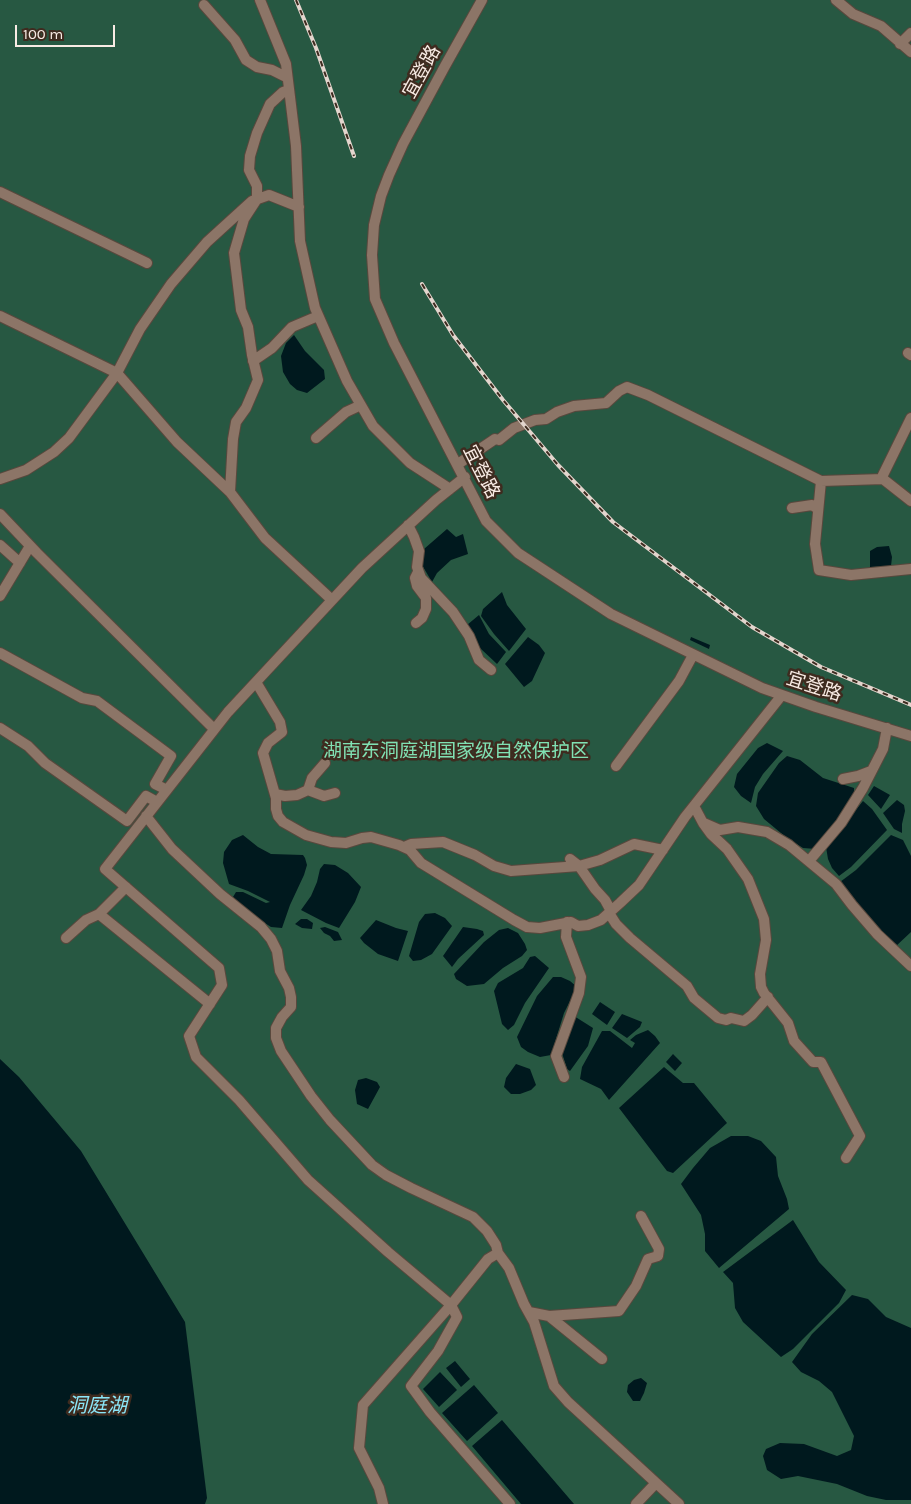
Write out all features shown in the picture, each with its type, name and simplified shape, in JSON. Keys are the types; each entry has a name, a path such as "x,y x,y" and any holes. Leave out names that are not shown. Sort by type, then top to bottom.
{"street":[{"path":"260,0 286,64 296,146 300,241 318,316 347,382 372,426 410,463 450,489"},
{"name":"宜登路","path":"482,0 403,144 381,196 372,237 375,299 394,343 465,477 486,521 518,553 611,614 762,688 911,736"},
{"path":"836,0 853,14 881,26 911,52"},
{"path":"204,5 235,40 246,60 257,67 272,70 284,76"},
{"path":"900,44 911,33"},
{"path":"230,492 233,439 236,422 246,408 258,380 248,327 241,310 234,253 244,218 257,199 257,186 249,170 250,156 257,133 270,104 283,92 289,90"},
{"path":"0,192 147,263"},
{"path":"0,479 26,470 54,452 69,438 117,373 140,329 171,284 207,242 252,201 269,195 299,207"},
{"path":"0,316 117,373 177,442 230,492 264,538 306,574 332,600"},
{"path":"253,361 272,348 292,327 318,316"},
{"path":"458,464 495,438 499,440 514,428 535,420 546,419 557,412 574,406 606,403 619,391 627,387 648,395 821,481 883,479 911,501"},
{"path":"316,438 346,412 361,405"},
{"path":"881,480 911,418"},
{"path":"465,477 408,525 362,568 256,682 214,730 105,869 219,968 222,985 189,1036 196,1057 239,1100 308,1180 388,1252 451,1304 457,1318 438,1351 411,1386 430,1412 510,1504"},
{"path":"821,481 815,544 819,570 851,575 911,569"},
{"path":"792,508 812,505 818,509"},
{"path":"0,514 214,730"},
{"path":"408,525 419,551 417,567 421,578 453,612 469,636 479,660 492,670"},
{"path":"0,546 20,563"},
{"path":"0,596 30,546"},
{"path":"416,623 422,618 426,609 426,598 417,586 415,578 419,572"},
{"path":"0,654 82,698 97,701 171,756 155,784 127,821 45,764 28,746 0,728"},
{"path":"616,766 679,681 693,655"},
{"path":"256,682 280,722 282,732 268,743 263,753 276,794 278,816 283,822 306,835 331,842 346,843 371,837 404,847 410,850 421,863 527,927 540,928 567,922 578,926 588,925 602,920 639,885 694,806 782,695"},
{"path":"808,861 841,823 863,788 883,749 887,728"},
{"path":"308,790 312,778 325,763"},
{"path":"843,779 871,771"},
{"path":"155,784 167,790"},
{"path":"276,794 285,796 308,790 324,796 335,793"},
{"path":"146,796 157,802"},
{"path":"694,806 711,834 727,849 748,879 764,919 766,940 760,974 761,987 788,1023 794,1041 813,1062 821,1062 860,1136 846,1158"},
{"path":"146,816 172,849 271,939 277,951 280,972 289,988 291,997 291,1008 282,1017 276,1028 276,1038 281,1051 311,1096 330,1120 372,1165 386,1175 473,1217 487,1232 496,1244 498,1252 508,1268 534,1322 554,1386 568,1402 679,1504"},
{"path":"703,823 720,830 738,827 767,832 789,845 836,884 852,906 877,934 911,966"},
{"path":"404,847 425,842 443,842 475,855 494,866 511,871 579,866 600,860 634,844 662,850"},
{"path":"570,859 579,866 605,900 616,924 686,986 694,998 718,1018 744,1021 768,997"},
{"path":"66,938 86,920 99,914 126,887"},
{"path":"99,914 210,1004"},
{"path":"564,1078 556,1056 579,993 581,977 566,937 567,922"},
{"path":"529,1312 549,1316 619,1311 636,1286 648,1259 658,1256 658,1249 642,1216"},
{"path":"383,1504 379,1488 359,1448 363,1405 488,1259 498,1252"},
{"path":"549,1316 602,1360"},
{"path":"636,1504 656,1483"}],"green space":[{"name":"湖南东洞庭湖国家级自然保护区","path":"0,0 911,0 911,1504 0,1504"}],"water":[{"path":"294,335 305,351 324,370 325,379 307,393 297,390 290,384 283,372 281,356 286,343"},
{"path":"447,529 456,537 463,534 468,554 451,560 437,573 432,582 422,565 424,549"},
{"path":"889,546 892,557 891,566 870,567 870,551 877,547"},
{"path":"502,592 507,605 526,629 509,651 481,616 483,609"},
{"path":"479,615 489,634 506,652 497,664 480,648 467,625"},
{"path":"528,637 539,645 545,653 532,681 524,687 505,664"},
{"path":"691,637 710,645 709,649 690,640"},
{"path":"767,743 783,751 763,774 755,787 751,803 741,796 734,787 737,774 758,748"},
{"path":"787,756 800,760 823,778 854,788 854,798 816,849 803,848 787,838 764,819 756,806 758,793 779,763"},
{"path":"874,786 890,795 881,809 868,795"},
{"path":"897,800 904,805 905,811 902,833 894,829 883,813"},
{"path":"863,801 872,809 887,830 851,867 839,876 832,868 826,847"},
{"path":"243,835 258,847 271,854 303,855 305,858 307,865 304,875 282,928 271,927 237,905 233,897 236,892 243,892 266,903 270,902 229,884 223,863 224,852 232,840"},
{"path":"891,835 903,840 911,856 911,932 895,947 883,938 840,882 856,870"},
{"path":"324,864 335,865 348,873 361,887 355,902 339,928 301,910 311,896 320,869"},
{"path":"435,913 445,918 452,926 432,954 421,960 413,961 409,956 419,922 425,914"},
{"path":"301,919 307,919 313,923 312,929 302,928 295,924"},
{"path":"376,920 408,931 398,961 378,954 360,938"},
{"path":"325,927 338,932 342,940 334,941 320,928"},
{"path":"463,927 483,931 484,935 452,967 443,956"},
{"path":"508,928 518,933 525,944 527,950 522,956 503,968 484,984 467,986 456,979 454,974 484,942 499,930"},
{"path":"535,956 549,968 525,1003 514,1025 508,1030 502,1024 494,991 498,983 523,968 530,957"},
{"path":"553,977 561,977 577,987 564,1013 551,1055 540,1057 521,1047 517,1037 537,996"},
{"path":"600,1002 615,1012 607,1025 592,1014"},
{"path":"622,1014 642,1022 640,1027 627,1038 612,1028"},
{"path":"574,1016 593,1028 588,1046 570,1071 567,1069 562,1053"},
{"path":"648,1030 660,1043 609,1100 601,1089 580,1079 582,1067 602,1031 610,1031 632,1048 635,1043 630,1040"},
{"path":"673,1054 682,1063 675,1071 666,1062"},
{"name":"洞庭湖","path":"0,1059 19,1077 81,1151 185,1322 207,1498 205,1504 0,1504"},
{"path":"516,1064 530,1069 536,1085 531,1090 520,1094 511,1094 504,1087 506,1078"},
{"path":"664,1067 683,1083 694,1083 727,1123 673,1173 667,1171 619,1108"},
{"path":"366,1078 377,1082 380,1087 368,1109 357,1104 355,1090 358,1080"},
{"path":"731,1136 748,1136 761,1141 776,1157 778,1176 789,1209 719,1268 705,1251 705,1234 701,1215 681,1184 710,1148"},
{"path":"793,1220 819,1262 846,1290 839,1303 793,1349 781,1357 743,1322 735,1308 733,1283 723,1272"},
{"path":"852,1295 868,1299 886,1317 911,1328 911,1500 886,1500 867,1496 837,1484 798,1476 781,1479 767,1470 763,1456 766,1449 780,1443 804,1444 837,1456 851,1450 854,1436 832,1392 819,1381 801,1372 792,1362 812,1334"},
{"path":"455,1361 470,1379 461,1387 446,1368"},
{"path":"440,1372 457,1390 439,1407 423,1389"},
{"path":"641,1378 647,1383 644,1393 640,1401 633,1401 627,1392 628,1385 634,1380"},
{"path":"474,1385 498,1413 467,1441 442,1413"},
{"path":"502,1420 574,1504 521,1504 472,1446"}],"railway":[{"path":"296,0 316,48 354,156"},
{"path":"422,284 453,335 503,400 558,465 613,522 752,627 821,667 911,705"}]}
